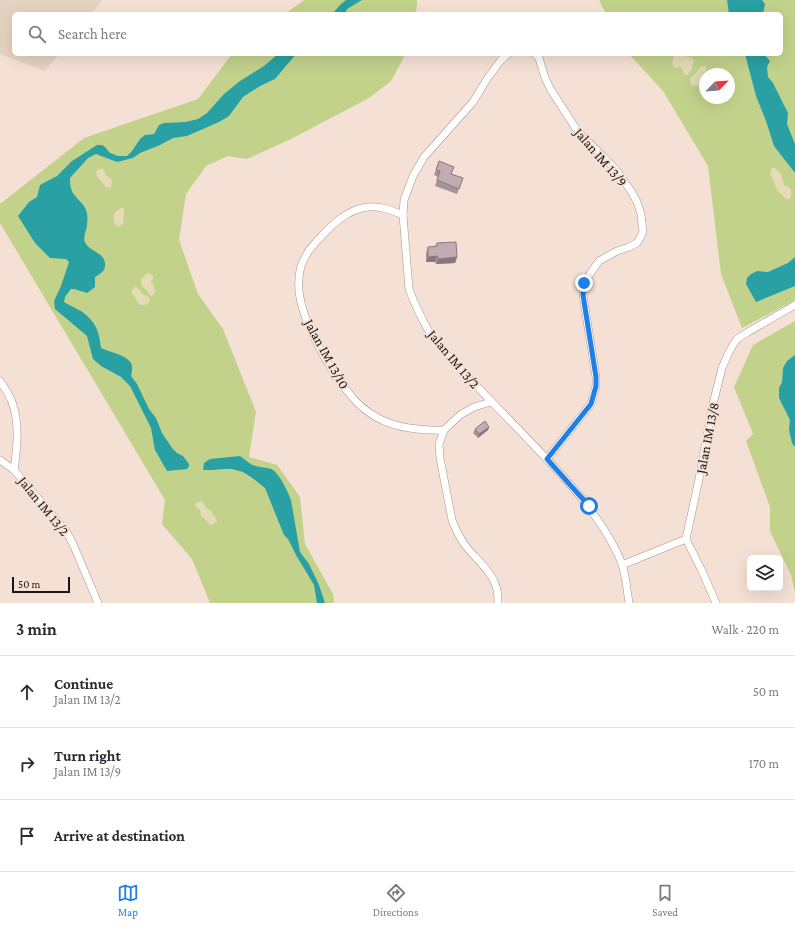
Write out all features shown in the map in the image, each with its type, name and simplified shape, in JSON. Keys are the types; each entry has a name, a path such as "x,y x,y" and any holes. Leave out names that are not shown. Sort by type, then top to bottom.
{"street":[{"name":"Jalan IM 13/2","path":"506,56 492,72 473,102 424,157 413,176 404,200 403,215 409,289 412,299 428,330 440,346 491,402 547,459 589,506 600,521 622,565 627,583 629,603"},
{"name":"Jalan IM 13/9","path":"537,56 551,90 578,132 604,156 631,191 641,214 642,228 642,232 637,243 617,251 599,261 584,283 583,295 596,377 596,386 591,404 547,459"},
{"name":"Jalan IM 13/10","path":"403,215 390,209 366,207 349,213 327,230 307,252 301,264 298,280 302,310 312,334 336,377 353,399 366,411 378,418 400,426 428,431 444,430"},
{"name":"Jalan IM 13/8","path":"686,538 699,480 712,408 722,368 729,352 737,340 795,305"},
{"path":"0,381 8,392 13,403 17,422 17,449 14,470"},
{"path":"491,402 474,407 460,415 444,430 439,444 440,458 452,520 464,544 482,563 491,577 497,591 498,603"},
{"name":"Jalan IM 13/2","path":"0,460 14,470 66,531 98,603"},
{"path":"622,565 686,538 716,603"}],"shaded area":[{"path":"0,0 102,0 93,12 12,12 12,56 57,56 45,71 0,54"}],"green space":[{"path":"304,0 417,0 416,12 288,12"},
{"path":"599,0 795,0 795,300 742,328 721,274 708,166 663,91 631,56 783,56 783,12 605,12"},
{"path":"230,56 404,56 391,81 369,98 289,140 247,159 228,156 206,166 186,194 179,240 198,294 223,329 256,412 249,457 277,465 300,497 305,544 333,594 334,603 210,603 192,559 162,524 165,500 0,223 0,204 84,138 198,99"},
{"path":"795,321 795,593 791,575 783,558 783,555 781,555 770,531 770,507 746,441 753,434 734,387 753,345"}],"sand":[{"path":"687,56 692,58 694,61 692,69 687,75 681,67 675,68 672,63 674,57"},
{"path":"704,66 707,67 699,68"},
{"path":"699,69 699,85 692,86 690,78"},
{"path":"772,168 775,168 782,176 784,186 788,186 791,190 791,197 789,199 786,199 775,186 770,174"},
{"path":"99,169 104,170 105,174 111,179 111,187 109,188 105,186 97,177 96,171"},
{"path":"122,207 124,209 123,224 118,227 114,223 114,215"},
{"path":"147,273 153,276 151,283 153,284 155,291 151,296 141,283 141,279"},
{"path":"135,286 140,289 141,293 149,298 150,301 146,305 140,305 131,292"},
{"path":"202,501 206,508 212,511 213,516 217,521 212,525 201,516 200,510 195,506 196,503"}],"water":[{"path":"346,0 362,0 347,9 346,12 334,12"},
{"path":"727,0 762,0 765,4 763,12 729,12"},
{"path":"276,56 294,56 275,79 260,86 243,97 229,116 219,122 187,136 173,138 140,153 133,158 117,162 96,154 88,158 70,178 72,192 86,210 87,226 84,237 85,242 88,246 100,254 104,260 105,268 103,272 95,277 95,287 87,293 71,289 65,297 64,302 81,311 90,319 98,332 101,348 122,356 131,363 131,376 137,384 149,409 156,418 162,433 172,448 183,456 189,464 187,469 167,471 155,450 151,428 130,386 121,377 101,366 93,359 87,336 55,309 54,301 69,262 66,259 50,258 35,243 18,216 29,202 37,197 40,185 57,176 72,161 97,145 102,145 110,153 118,156 127,156 140,139 145,135 154,134 159,125 164,123 186,122 198,119 207,113 224,94 240,81 264,66"},
{"path":"746,56 766,56 770,61 767,67 768,77 773,83 788,113 787,124 795,144 795,173 774,146 756,96"},
{"path":"795,257 795,286 756,302 746,284 747,278 757,271 768,272 788,263"},
{"path":"795,355 795,447 792,443 789,430 790,420 779,398 779,388 782,382 783,368 787,361"},
{"path":"240,456 254,465 269,468 274,471 283,483 291,500 300,552 309,564 319,585 325,603 317,603 314,585 288,539 284,535 265,488 243,472 232,469 203,470 204,463 210,459"}],"building":[{"path":"439,161 454,167 451,174 463,178 459,189 437,180 440,171 436,170"},
{"path":"456,242 457,257 438,259 437,256 428,257 428,247 437,246 437,243"},
{"path":"485,421 489,427 479,434 475,429"}],"route":[{"path":"584,283 583,295 596,377 596,386 591,404 547,459 589,506"}]}
